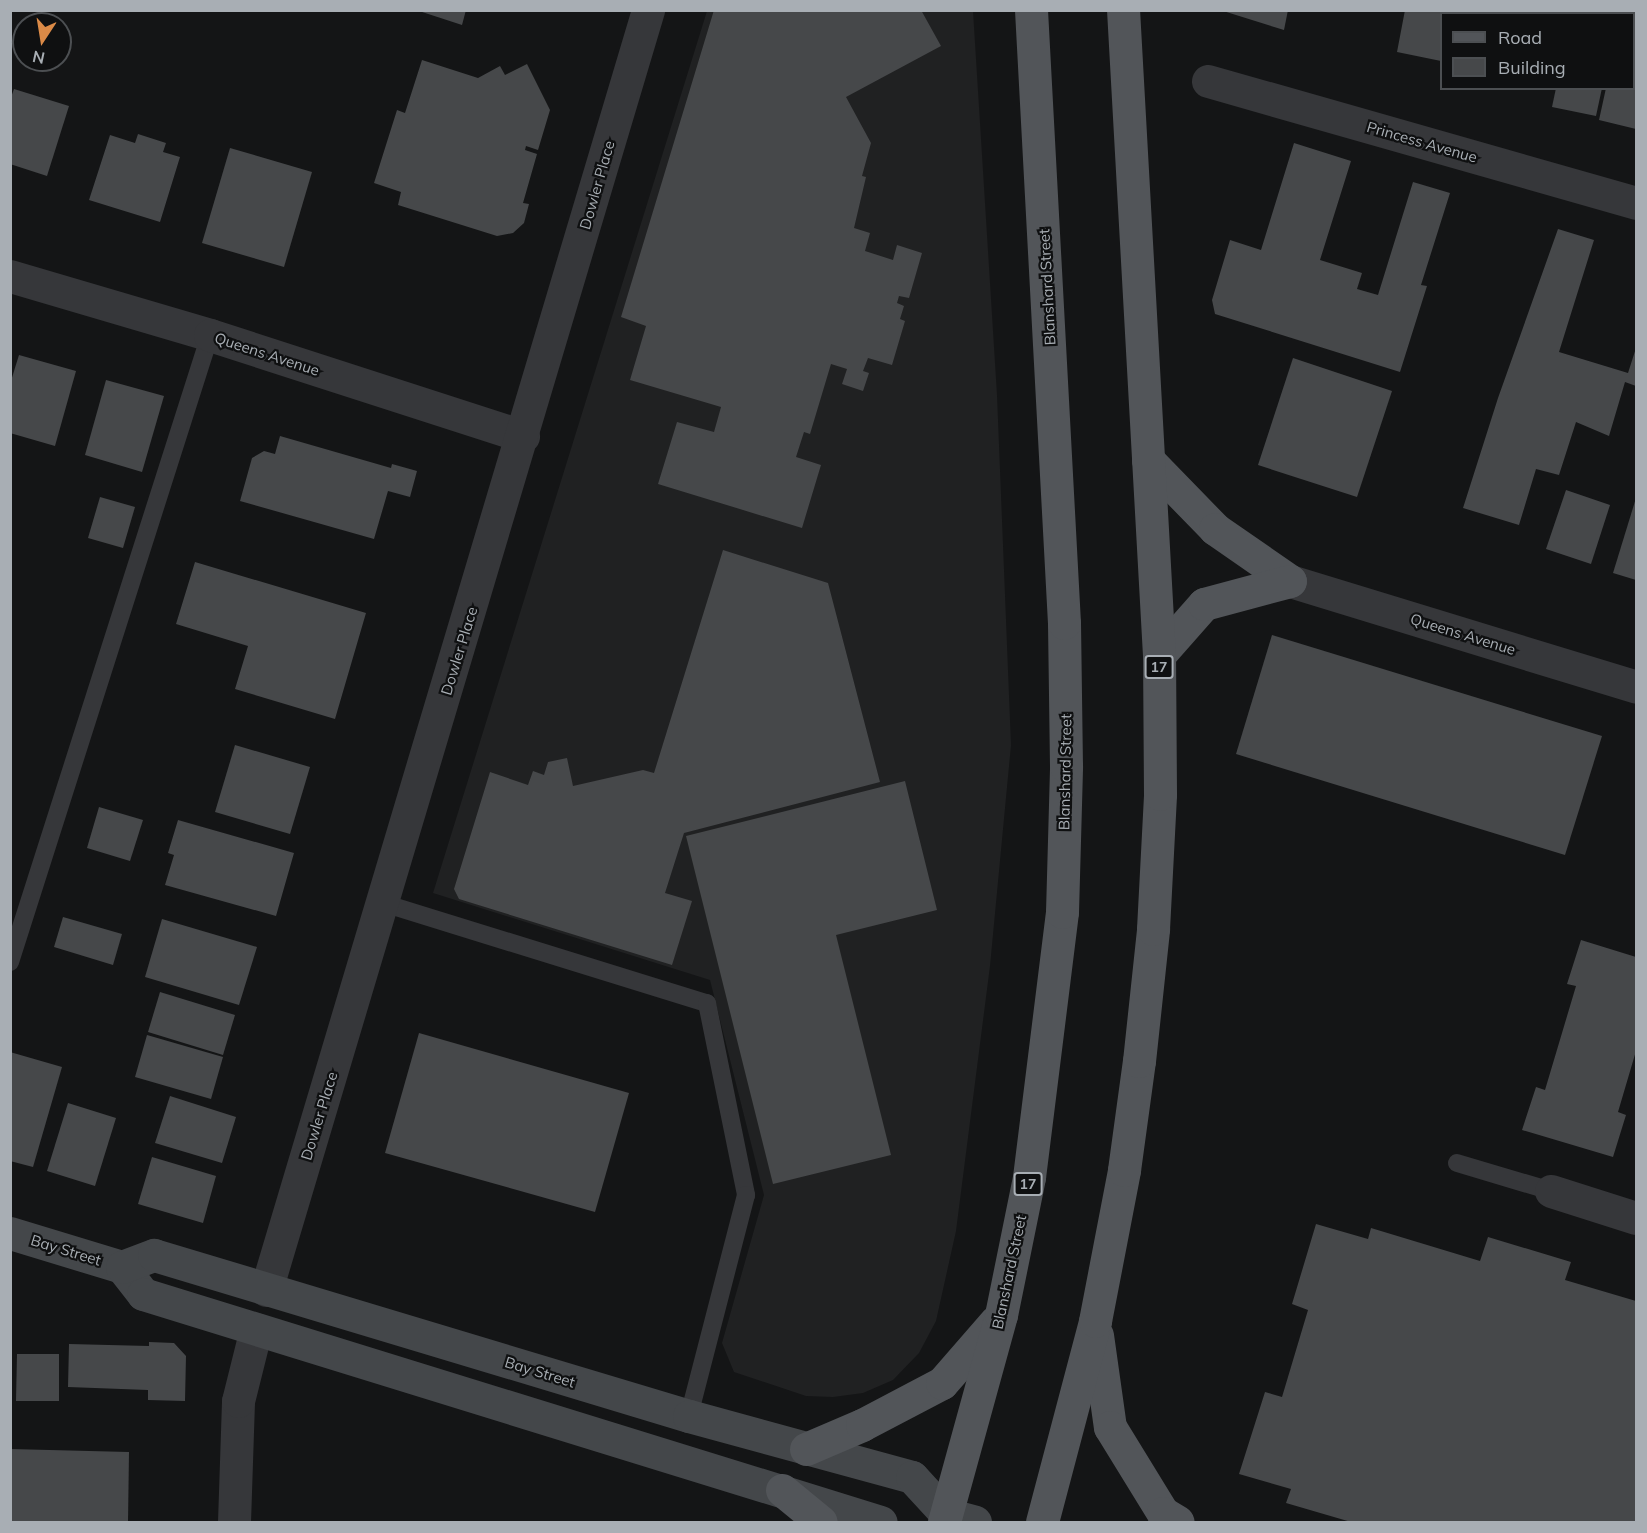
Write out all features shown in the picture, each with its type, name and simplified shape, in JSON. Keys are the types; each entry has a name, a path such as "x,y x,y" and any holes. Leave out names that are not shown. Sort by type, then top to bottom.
{"main road":[{"name":"Blanshard Street","path":"946,1520 1001,1315 1029,1177 1047,1051 1062,912 1066,766 1064,623 1031,10"},
{"name":"17","path":"1042,1522 1095,1321 1124,1170 1153,929 1160,794 1159,655 1123,10"},
{"path":"1148,460 1215,529 1290,580"},
{"path":"1159,655 1204,604 1290,580"},
{"name":"Bay Street","path":"10,1233 122,1267 143,1294 881,1522"},
{"name":"Bay Street","path":"122,1267 154,1255 689,1416 912,1478 946,1520"},
{"path":"806,1449 862,1425 942,1383 1001,1315"},
{"path":"1095,1321 1110,1426 1163,1513 1178,1522"},
{"path":"782,1490 821,1522"}],"street":[{"name":"Dowler Place","path":"266,1290 523,436 648,10"},
{"name":"Princess Avenue","path":"1208,81 1636,203"},
{"name":"Queens Avenue","path":"10,276 210,335 523,436"},
{"name":"Queens Avenue","path":"1290,580 1636,687"},
{"path":"1551,1191 1636,1218"},
{"path":"234,1522 238,1401 256,1329"}],"lane":[{"path":"10,963 210,335"},
{"path":"383,903 707,1003 746,1195 689,1416"},
{"path":"1457,1163 1551,1191"}],"shaded area":[{"path":"707,11 973,11 997,395 1011,745 990,966 956,1231 936,1321 919,1353 893,1380 863,1393 833,1397 806,1396 734,1372 722,1343 764,1195 710,980 433,893"}],"building":[{"path":"416,10 466,10 462,25"},
{"path":"714,10 921,10 941,46 846,97 871,143 862,176 866,177 854,228 870,233 865,251 893,260 897,245 922,253 909,298 899,296 897,303 904,306 900,319 905,321 892,365 868,358 863,371 869,373 863,391 842,384 847,369 831,364 810,434 804,432 796,457 821,465 802,528 658,484 677,422 714,432 721,407 630,380 646,326 621,317"},
{"path":"1220,10 1288,10 1284,30"},
{"path":"1405,10 1451,10 1450,12 1440,12 1440,61 1397,52"},
{"path":"1462,10 1508,10 1508,12 1462,12"},
{"path":"1510,10 1568,10 1568,12 1510,12"},
{"path":"1636,43 1636,129 1599,120 1606,90 1635,90"},
{"path":"422,60 478,78 500,66 505,75 527,64 550,110 538,150 526,146 525,150 537,154 523,203 529,204 524,223 513,233 497,236 398,205 401,192 374,183 397,110 405,113"},
{"path":"14,89 69,106 47,176 10,164 10,100"},
{"path":"1556,90 1602,90 1596,116 1552,107"},
{"path":"138,134 166,143 163,152 180,157 160,222 89,200 110,135 135,143"},
{"path":"1294,143 1351,161 1320,260 1362,273 1357,289 1378,295 1413,182 1450,193 1421,285 1427,286 1400,372 1215,314 1212,300 1230,240 1261,250"},
{"path":"230,148 312,172 284,267 202,243"},
{"path":"1558,229 1594,240 1559,352 1628,373 1636,348 1636,386 1625,382 1609,436 1576,422 1559,475 1536,469 1519,525 1463,508 1498,398"},
{"path":"19,355 76,371 55,446 10,433 10,384"},
{"path":"1293,358 1392,391 1357,497 1258,465"},
{"path":"106,380 164,396 142,472 85,455"},
{"path":"280,436 391,468 392,464 417,471 410,497 388,491 374,539 240,501 252,458 264,451 275,454"},
{"path":"1566,490 1610,505 1591,564 1546,549"},
{"path":"100,497 135,507 123,548 88,538"},
{"path":"1636,498 1636,580 1613,573"},
{"path":"723,550 828,583 880,782 684,833 665,893 692,901 672,965 459,899 454,889 490,772 528,785 533,771 544,775 548,762 567,758 573,786 643,770 654,773"},
{"path":"195,562 366,613 335,719 235,689 248,646 176,624"},
{"path":"1272,635 1602,736 1565,855 1236,754"},
{"path":"235,745 310,767 290,834 215,812"},
{"path":"905,781 937,910 836,935 891,1155 773,1184 686,836"},
{"path":"99,807 143,820 130,861 87,848"},
{"path":"178,820 294,853 276,916 165,885 174,855 168,853"},
{"path":"63,917 122,934 113,965 54,947"},
{"path":"162,919 257,947 239,1005 145,977"},
{"path":"1581,940 1636,957 1636,1051 1618,1112 1626,1115 1613,1157 1522,1130 1536,1087 1545,1090 1576,986 1567,984"},
{"path":"160,992 235,1015 223,1055 148,1032"},
{"path":"419,1033 629,1093 595,1212 385,1153"},
{"path":"147,1035 223,1057 211,1099 135,1077"},
{"path":"10,1052 62,1067 33,1167 10,1161"},
{"path":"170,1096 236,1117 222,1163 155,1143"},
{"path":"68,1103 116,1118 95,1186 47,1171"},
{"path":"152,1157 216,1176 203,1223 138,1204"},
{"path":"1316,1224 1368,1239 1371,1228 1480,1261 1488,1237 1571,1262 1565,1280 1636,1301 1636,1522 1351,1522 1286,1503 1291,1489 1239,1474 1265,1392 1282,1397 1308,1310 1292,1304"},
{"path":"149,1342 174,1343 186,1356 185,1401 148,1400 148,1390 68,1387 69,1344 149,1346"},
{"path":"17,1354 59,1354 59,1401 16,1401"},
{"path":"10,1449 129,1452 128,1522 10,1522"}]}
